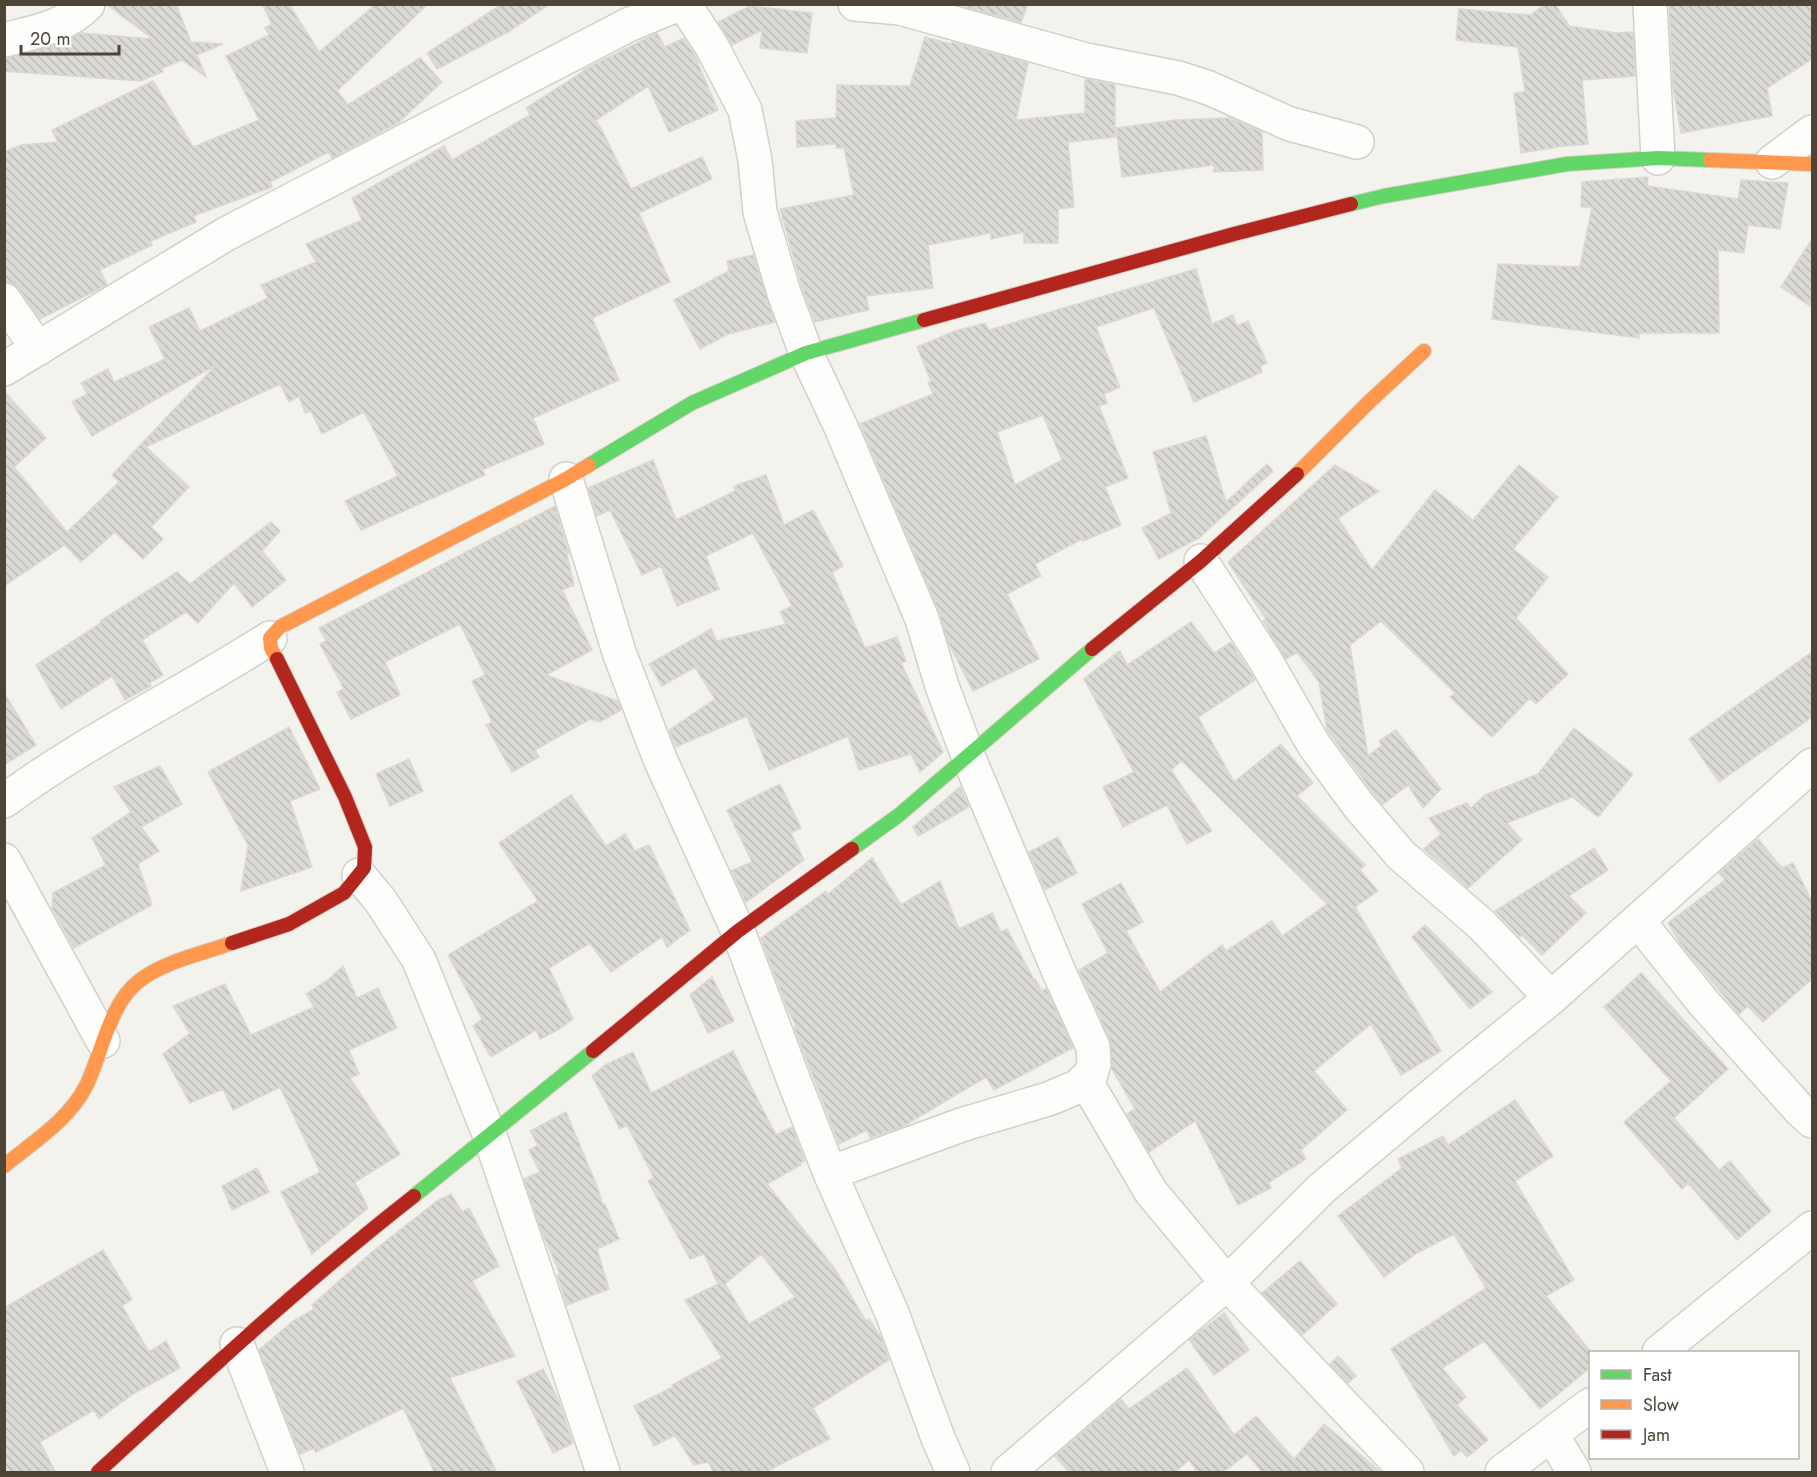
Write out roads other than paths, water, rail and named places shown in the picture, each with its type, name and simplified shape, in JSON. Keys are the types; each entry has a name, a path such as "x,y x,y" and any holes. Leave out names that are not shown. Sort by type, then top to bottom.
{"street":[{"path":"4,40 55,26 80,13 88,4"},
{"path":"4,369 226,234 628,25 679,4"},
{"path":"684,4 711,45 745,110 755,160 760,212 778,273 806,353 840,425 922,619 942,686 968,756 1093,1047 1094,1064 1088,1085 1151,1192 1227,1283 1407,1473"},
{"path":"855,4 900,8 1074,57 1178,78 1209,88 1290,124 1357,141"},
{"path":"1650,4 1658,158"},
{"path":"1772,162 1812,132"},
{"path":"4,801 49,768 98,738 224,668 270,638 280,627 566,479 692,403 806,353 1212,240 1384,196 1567,164 1658,158 1812,164"},
{"path":"4,300 38,349"},
{"path":"98,1473 237,1344 360,1238 490,1136 738,931 899,815 1071,666 1201,561 1317,456 1369,402 1425,351"},
{"path":"566,479 620,655 660,759 738,931 830,1173 892,1313 953,1473"},
{"path":"1201,561 1264,658 1314,745 1359,806 1401,855 1482,925 1551,998"},
{"path":"4,1166 52,1126 71,1107 85,1088 122,998 138,982 160,968 289,924 344,893 364,868 365,847 345,797 271,648 270,638"},
{"path":"1008,1473 1227,1283 1321,1189 1551,998 1639,922 1812,765"},
{"path":"4,860 103,1041"},
{"path":"359,875 380,900 418,960 490,1136 592,1468"},
{"path":"1639,922 1703,1002 1812,1121"},
{"path":"830,1173 964,1125 1048,1099 1077,1087 1091,1074"},
{"path":"1661,1351 1812,1228"},
{"path":"237,1344 287,1473"},
{"path":"1502,1473 1589,1406"},
{"path":"1552,1435 1574,1473"}]}
